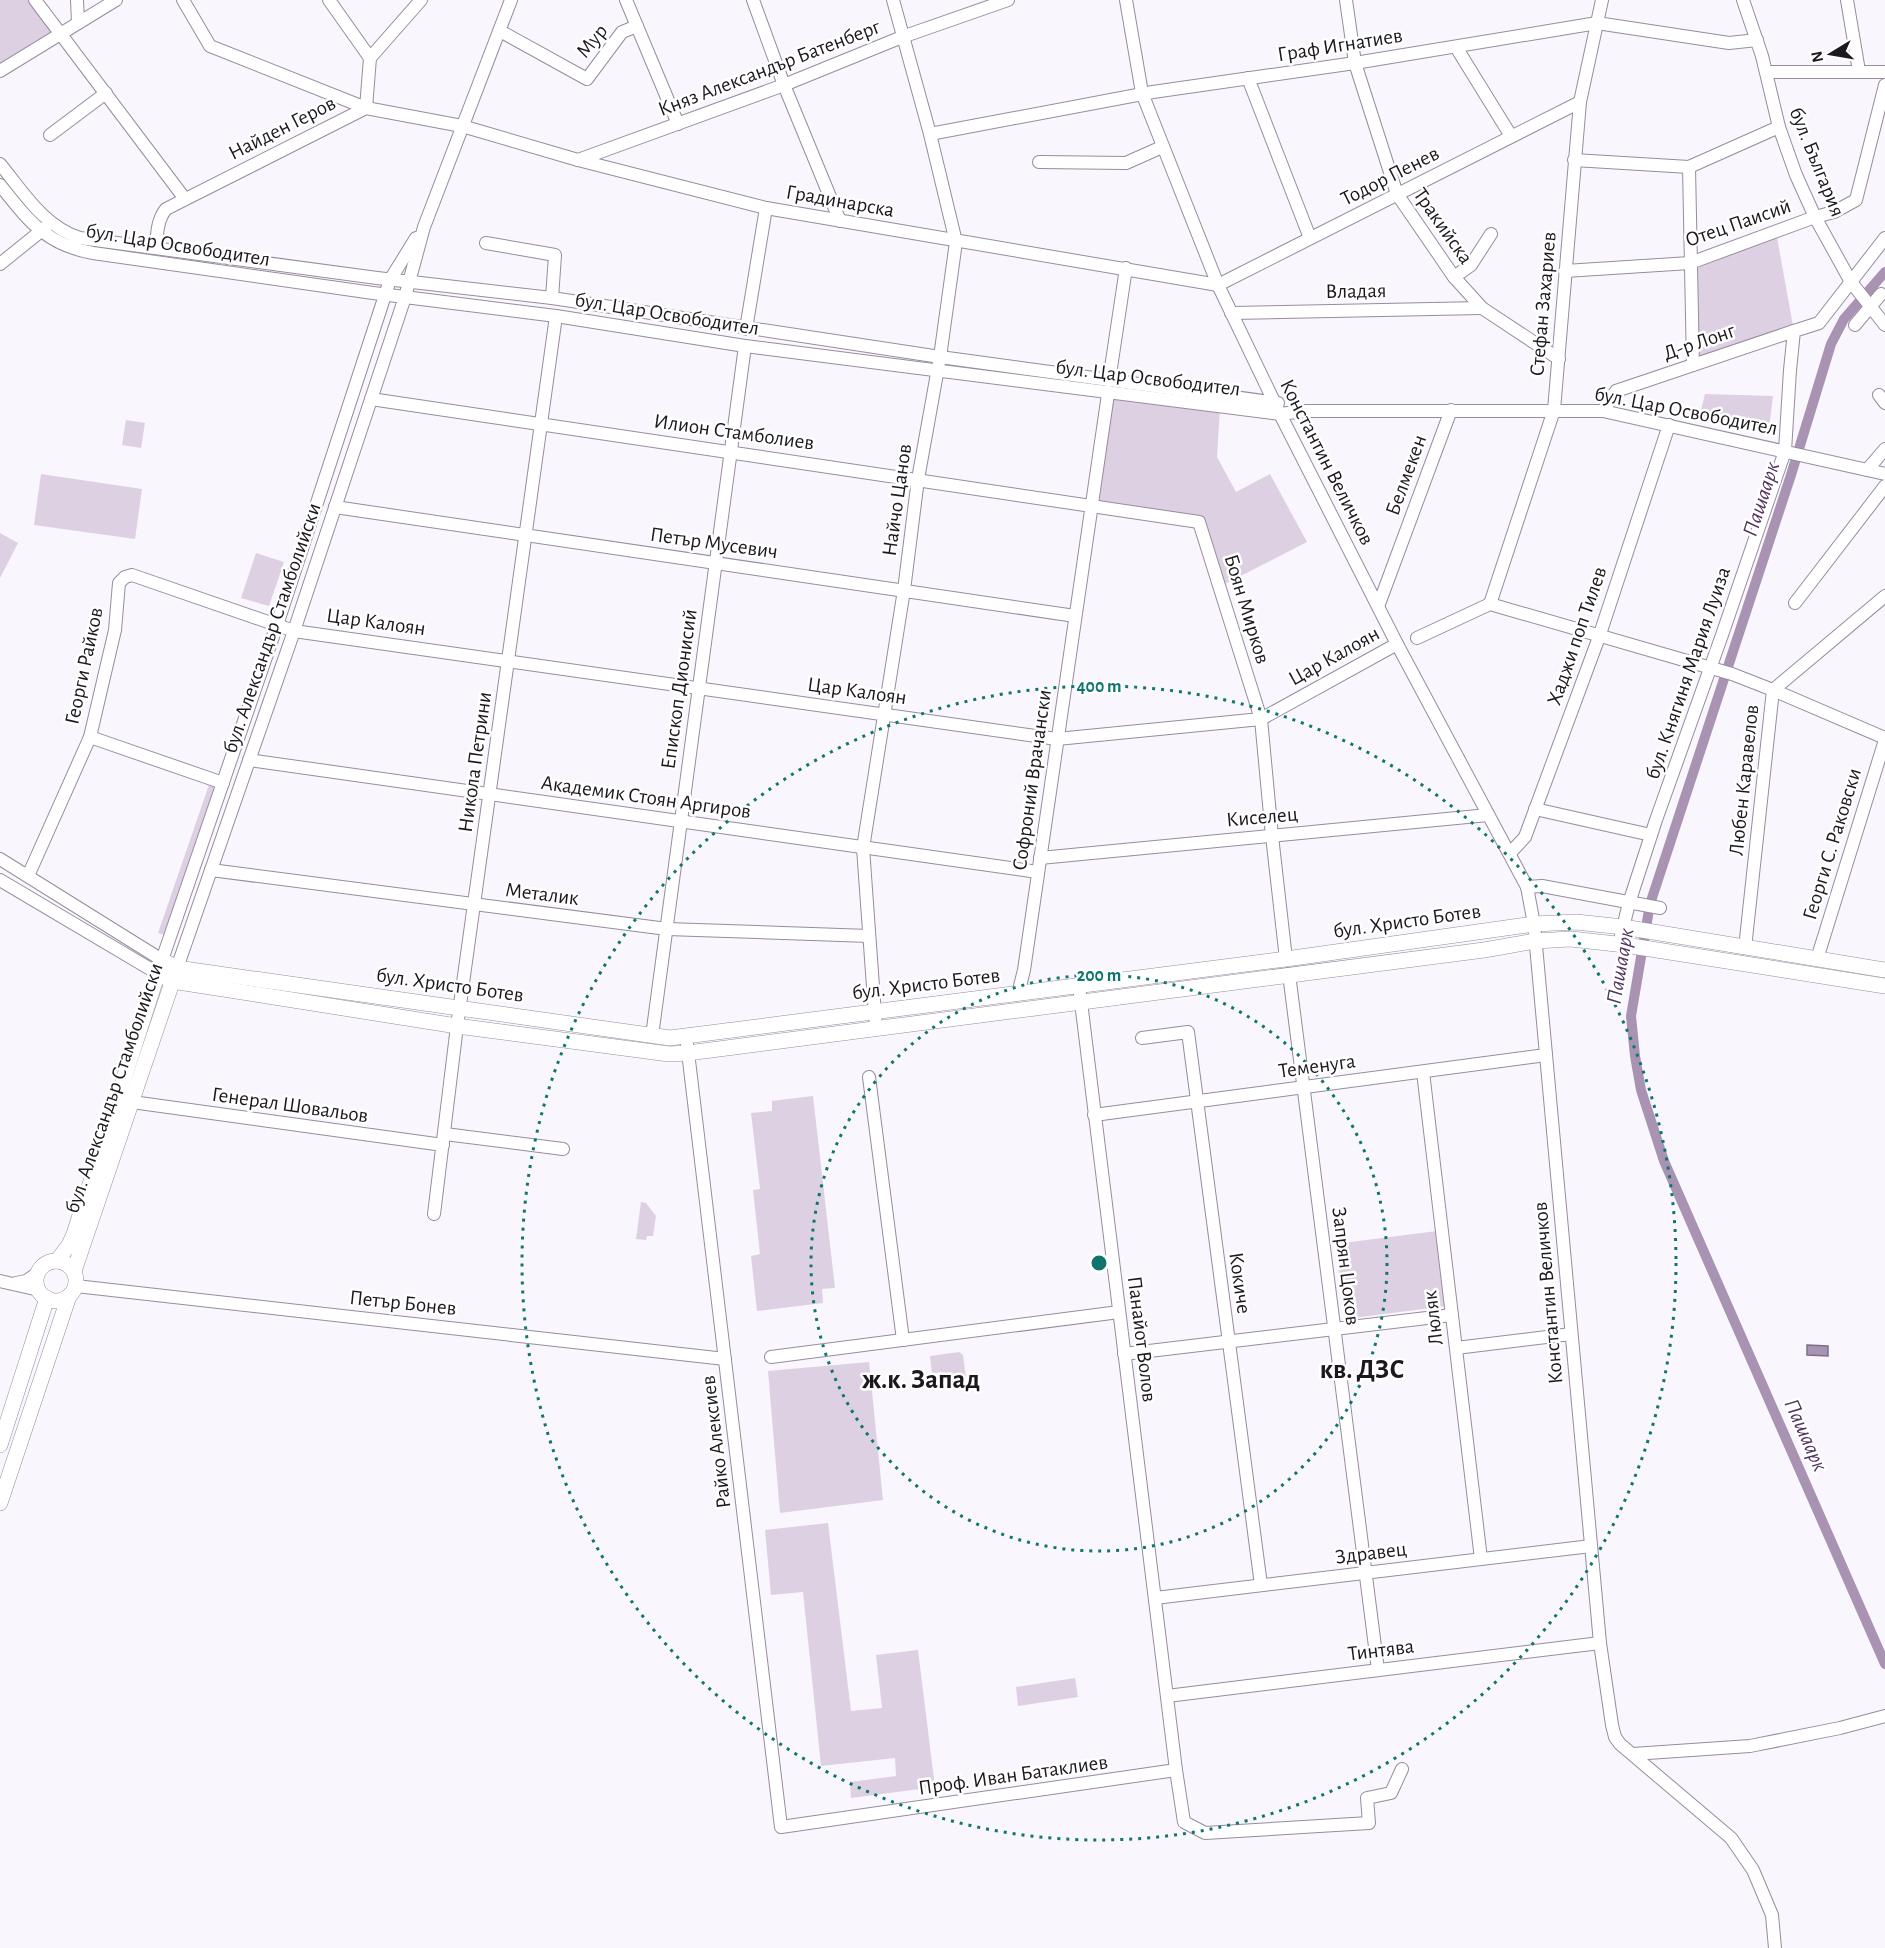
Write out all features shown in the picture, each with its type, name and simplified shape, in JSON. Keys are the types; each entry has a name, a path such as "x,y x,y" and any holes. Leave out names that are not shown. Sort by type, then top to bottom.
{"main road":[{"name":"бул. Христо Ботев","path":"160,967 174,974 457,1026 650,1052 688,1053 876,1028 1079,993 1288,966 1534,924 1576,922 1626,928 1817,959 1868,975 1885,986"},
{"name":"бул. Христо Ботев","path":"1288,966 1484,950 1535,941 1571,939 1868,975 1885,970"},
{"path":"1885,961 1868,975 1885,994"},
{"name":"бул. Александър Стамболийски","path":"57,1261 74,1234 160,967"},
{"name":"бул. Христо Ботев","path":"174,974 654,1029 686,1037 1018,994 1079,993"},
{"name":"бул. Александър Стамболийски","path":"0,1503 174,974"},
{"path":"0,1445 43,1294 37,1279 38,1273 46,1264 57,1261 67,1264 73,1284 59,1301 43,1294"}],"street":[{"path":"35,0 185,199"},
{"path":"77,0 78,23"},
{"path":"0,71 116,0"},
{"path":"183,0 210,46 366,108 370,58 421,0"},
{"path":"329,0 370,58"},
{"name":"бул. Александър Стамболийски","path":"174,974 294,631 341,508 376,400 424,226 511,0"},
{"path":"626,0 678,124"},
{"path":"753,0 784,84 840,221"},
{"name":"Найчо Цанов","path":"876,1028 863,848 956,242 930,134 893,0"},
{"name":"Княз Александър Батенберг","path":"578,160 784,84 902,37 1008,0"},
{"name":"Константин Величков","path":"1126,0 1142,93 1218,285 1280,414 1379,604 1397,644 1527,887 1534,924 1600,1643 1615,1737 1620,1744 1731,1838 1753,1870 1772,1915 1775,1948"},
{"name":"Тракийска","path":"1346,0 1355,63 1397,195 1454,277 1482,308 1559,358"},
{"name":"Стефан Захариев","path":"1490,604 1554,410 1580,102 1602,0"},
{"name":"бул. България","path":"1743,0 1767,72 1779,127 1796,175 1815,217 1853,285 1885,325"},
{"path":"1847,0 1859,71"},
{"name":"Граф Игнатиев","path":"930,134 1142,93 1355,63 1597,23 1729,43 1757,40"},
{"name":"Мур","path":"500,31 587,79 622,32 637,26"},
{"path":"1456,47 1511,136"},
{"path":"1767,72 1885,72"},
{"path":"1248,78 1310,238"},
{"name":"Отец Паисий","path":"1565,271 1690,263 1834,212 1856,200 1885,85"},
{"path":"50,135 106,93"},
{"name":"Тодор Пенев","path":"1218,285 1580,102"},
{"name":"Найден Геров","path":"156,248 161,215 166,209 366,108 462,126"},
{"name":"Градинарска","path":"462,126 578,160 766,208 1218,285"},
{"path":"1574,160 1689,166 1779,127"},
{"path":"1040,162 1126,163 1162,147"},
{"name":"бул. Цар Освободител","path":"0,164 51,223 62,231 80,238 390,280 552,298 1109,383 1280,414 1296,411 1603,411 1885,474"},
{"path":"1689,166 1693,365"},
{"path":"0,185 40,232"},
{"path":"746,329 766,208"},
{"path":"0,264 51,223"},
{"name":"бул. Александър Стамболийски","path":"160,967 277,625 390,280 424,226"},
{"name":"бул. Цар Освободител","path":"40,232 78,251 556,316 745,346 938,371 1109,383 1274,401 1296,411"},
{"path":"1454,277 1472,265 1491,234"},
{"path":"1794,331 1818,323 1853,285 1885,238"},
{"path":"486,243 555,255 552,298"},
{"name":"Софроний Врачански","path":"1018,994 1024,970 1126,268"},
{"path":"1855,325 1869,304 1881,294"},
{"name":"Владая","path":"1231,313 1482,308"},
{"name":"Никола Петрини","path":"434,1214 457,1026 556,316"},
{"name":"Д-р Лонг","path":"1603,411 1616,391 1794,331"},
{"name":"бул. Княгиня Мария Луиза","path":"1622,945 1651,835 1785,450 1794,331"},
{"name":"Епископ Дионисий","path":"654,1029 745,346"},
{"path":"1247,398 1256,392 1263,378"},
{"name":"Илион Стамболиев","path":"376,400 1091,504"},
{"name":"Белмекен","path":"1379,604 1451,410"},
{"name":"Хаджи поп Тилев","path":"1510,852 1525,837 1599,637 1669,425"},
{"path":"1867,470 1885,449"},
{"path":"1795,603 1885,486"},
{"name":"Боян Мирков","path":"1091,504 1199,522 1261,719 1288,966"},
{"name":"Петър Мусевич","path":"341,508 1075,616"},
{"name":"Георги Райков","path":"28,876 90,737 116,630 119,583 132,575 294,631"},
{"name":"Любен Каравелов","path":"1745,948 1773,690 1885,596"},
{"path":"1417,638 1490,604 1729,673 1885,739"},
{"name":"Цар Калоян","path":"294,631 1057,739 1261,719 1397,644"},
{"path":"90,737 223,783"},
{"name":"Георги С. Раковски","path":"1817,959 1885,739"},
{"name":"Академик Стоян Аргиров","path":"249,760 1038,872"},
{"path":"1535,809 1651,835"},
{"name":"Киселец","path":"1040,858 1488,815"},
{"name":"бул. Христо Ботев","path":"0,859 160,967"},
{"name":"Металик","path":"211,870 667,929 869,936"},
{"name":"бул. Христо Ботев","path":"0,880 160,967"},
{"path":"1527,887 1542,886 1658,908"},
{"name":"Запрян Цоков","path":"1288,966 1378,1670"},
{"name":"Панайот Волов","path":"1079,993 1167,1696"},
{"name":"Кокиче","path":"1142,1038 1188,1032 1261,1585"},
{"name":"Райко Алексиев","path":"686,1037 781,1827"},
{"name":"Теменуга","path":"1094,1115 1546,1055"},
{"name":"Люляк","path":"1423,1072 1481,1559"},
{"path":"869,1077 903,1340"},
{"name":"Генерал Шовальов","path":"132,1102 444,1140 563,1149"},
{"path":"15,1284 26,1281 38,1273"},
{"path":"0,1281 43,1294"},
{"name":"Петър Бонев","path":"73,1284 725,1359"},
{"path":"771,1356 1119,1312"},
{"path":"1124,1354 1452,1315"},
{"path":"1456,1348 1571,1334"},
{"name":"Здравец","path":"1155,1598 1591,1546"},
{"name":"Тинтява","path":"1167,1696 1600,1643"},
{"path":"1167,1696 1184,1822 1205,1833 1369,1823 1367,1798 1391,1792 1402,1769"},
{"path":"1634,1754 1750,1746 1840,1728 1885,1716"},
{"name":"Проф. Иван Батаклиев","path":"781,1827 1176,1770"}],"shaded area":[{"path":"0,0 35,0 62,33 0,71"},
{"path":"1776,232 1794,331 1693,365 1690,263"},
{"path":"1108,394 1220,407 1217,457 1236,492 1270,474 1307,542 1219,587 1199,522 1091,504"},
{"path":"1705,394 1773,396 1769,428 1762,431 1700,414"},
{"path":"126,420 145,423 141,448 122,445"},
{"path":"41,474 142,489 135,539 34,525"},
{"path":"0,533 18,543 0,578"},
{"path":"256,553 284,562 269,606 241,598"},
{"path":"211,779 223,783 170,937 158,933"},
{"path":"813,1096 835,1288 822,1289 823,1303 757,1311 751,1256 760,1254 753,1190 760,1189 751,1113 772,1111 772,1101"},
{"path":"641,1202 646,1203 656,1216 653,1236 647,1236 646,1240 636,1239"},
{"path":"1437,1231 1447,1306 1345,1319 1335,1244"},
{"path":"1807,1345 1828,1346 1828,1356 1807,1355"},
{"path":"959,1352 963,1355 966,1378 944,1381 942,1372 932,1374 930,1356"},
{"path":"869,1362 883,1500 780,1513 768,1371"},
{"path":"828,1523 851,1711 882,1708 876,1655 918,1650 935,1787 851,1798 850,1782 896,1776 895,1758 821,1766 803,1592 771,1595 765,1530"},
{"path":"1075,1678 1078,1697 1018,1706 1016,1687"}],"waterway":[{"name":"Пашаарк","path":"1885,272 1844,319 1831,344 1791,475 1650,904 1631,1016 1641,1090 1664,1161 1885,1664"}],"district":[{"name":"кв. ДЗС","path":"1362,1369"},
{"name":"ж.к. Запад","path":"921,1379"}]}
